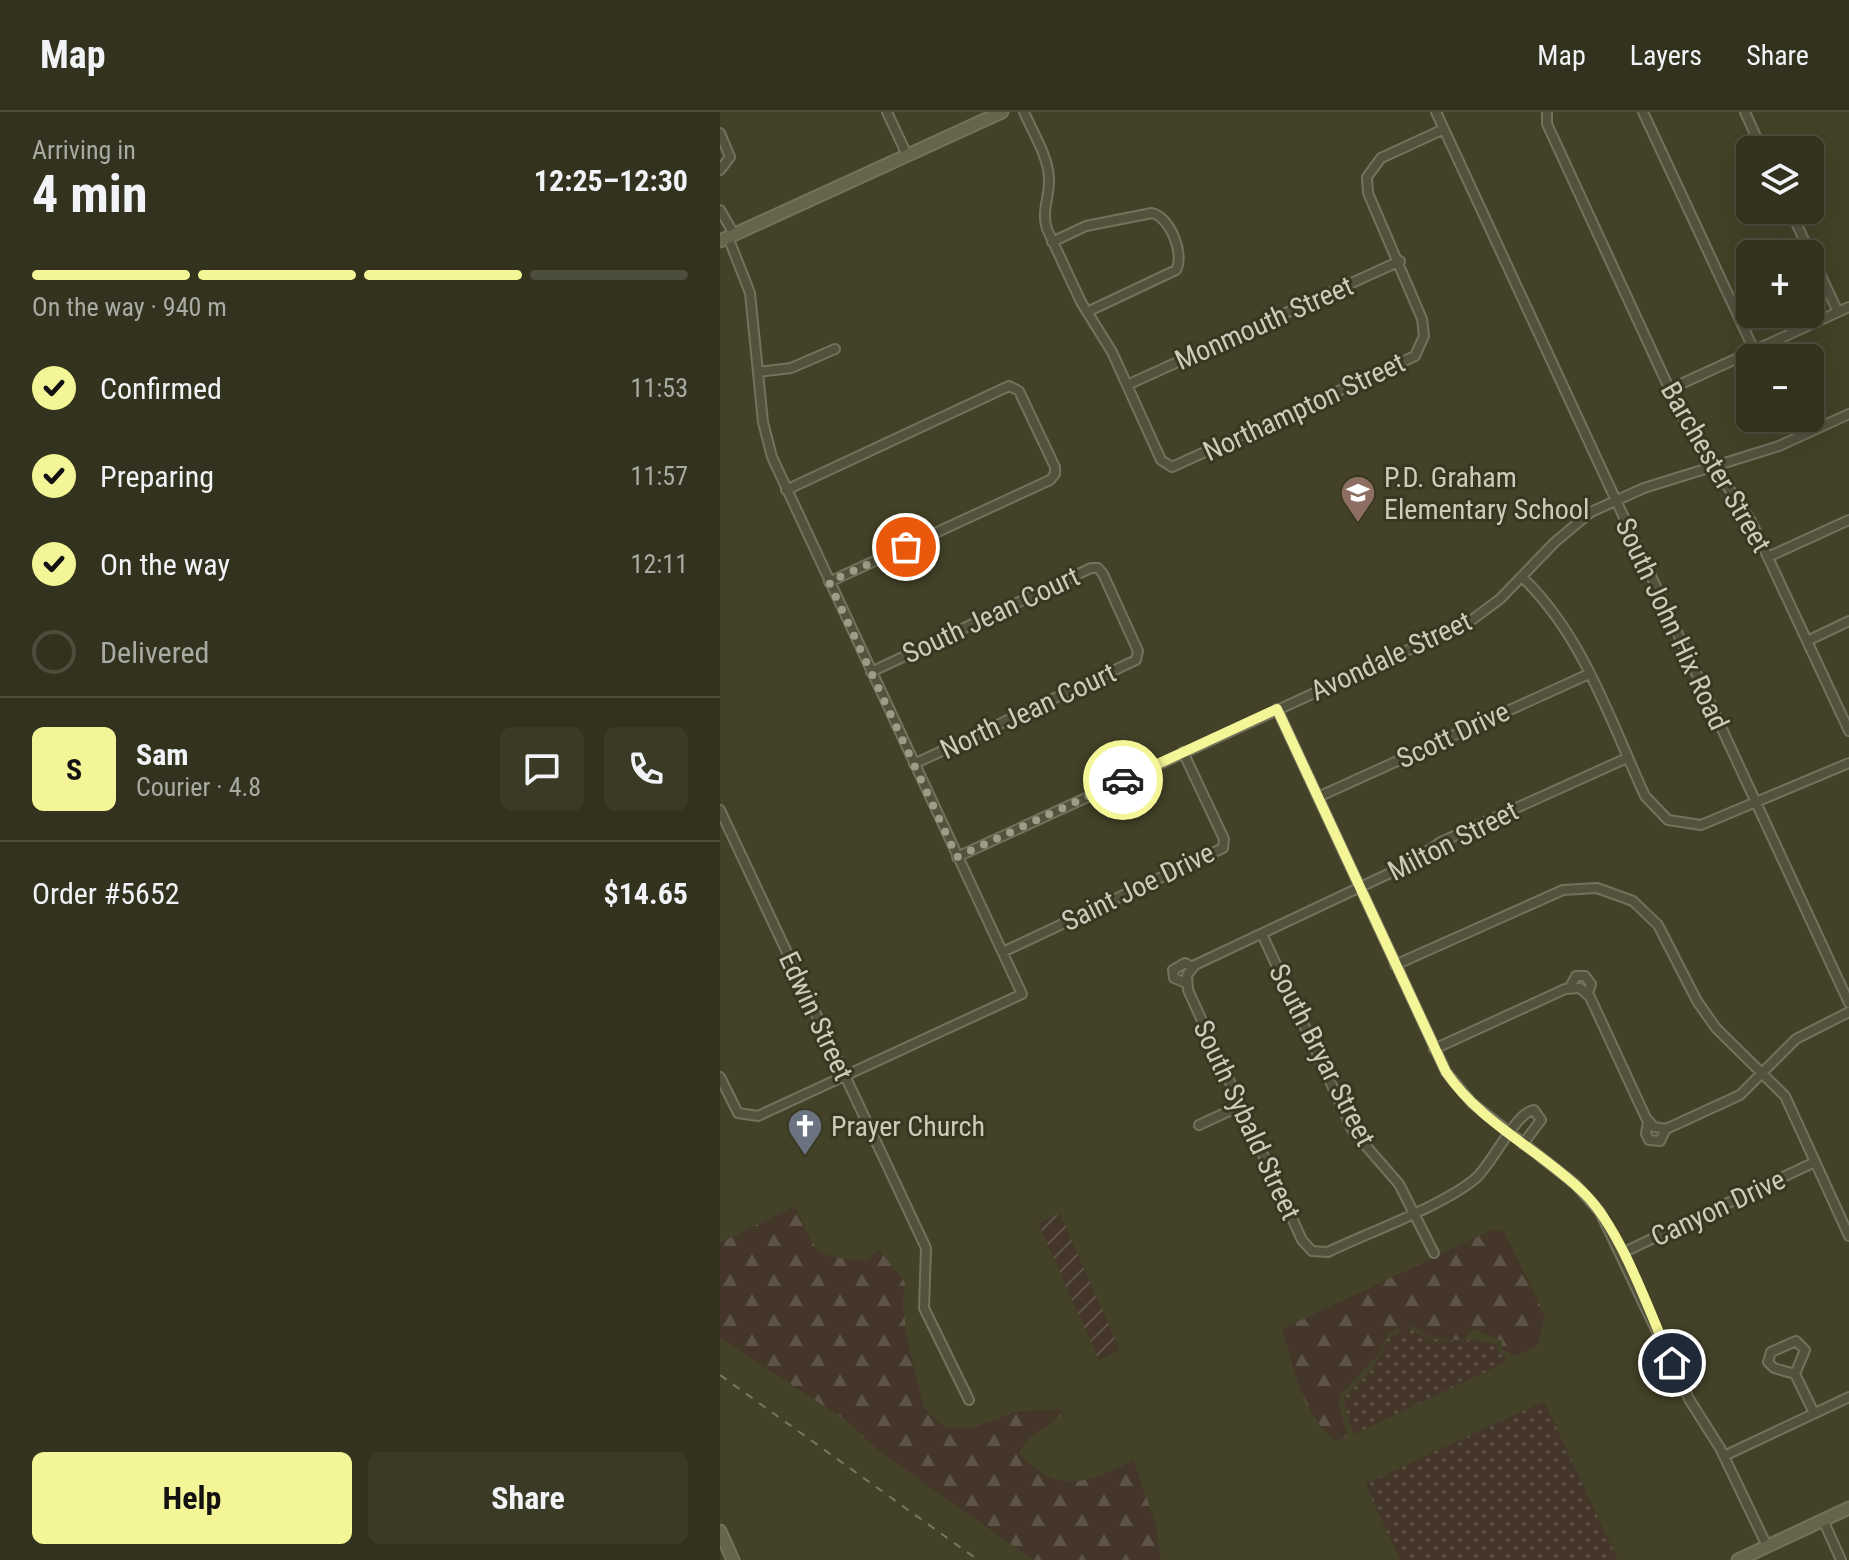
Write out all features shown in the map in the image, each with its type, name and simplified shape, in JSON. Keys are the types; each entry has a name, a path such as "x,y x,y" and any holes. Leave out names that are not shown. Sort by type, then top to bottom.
{"street":[{"path":"887,112 907,155"},
{"path":"725,237 1002,112"},
{"path":"1024,112 1048,168 1049,186 1044,217 1052,242 1127,385"},
{"name":"South John Hix Road","path":"1436,112 1849,1003"},
{"path":"1643,112 1751,344"},
{"path":"1745,112 1756,136"},
{"name":"Barchester Street","path":"1546,113 1547,124 1687,427 1745,510 1848,726"},
{"path":"1400,261 1368,193 1368,173 1381,158 1444,129"},
{"path":"720,133 730,157 720,170"},
{"path":"720,210 725,237 750,293 768,445 786,490 1022,994 753,1117 741,1114 734,1107 720,1077"},
{"path":"1052,242 1086,226 1152,213 1165,221 1180,255 1176,270 1087,312"},
{"path":"1797,224 1838,312"},
{"name":"Northampton Street","path":"1127,385 1161,460 1169,466 1194,459 1406,363 1420,350 1424,331 1400,261"},
{"name":"Monmouth Street","path":"1127,385 1400,261"},
{"path":"1767,344 1849,307"},
{"path":"758,372 791,368 835,349"},
{"path":"1670,389 1736,358"},
{"path":"786,490 1005,387 1015,387 1056,470 1050,480 829,582"},
{"name":"Avondale Street","path":"957,857 1469,622 1493,606 1572,526 1614,500 1779,446 1849,414"},
{"path":"1768,557 1849,520"},
{"name":"South Jean Court","path":"871,672 1091,568 1098,568 1105,580"},
{"path":"1522,577 1561,618 1650,804 1663,817 1680,825 1708,824 1849,763"},
{"name":"North Jean Court","path":"914,764 1133,662 1139,654 1105,580"},
{"path":"1807,641 1849,621"},
{"name":"Scott Drive","path":"1318,797 1589,674"},
{"path":"1277,709 1434,1049 1467,1099 1586,1195 1607,1222 1689,1399 1724,1456 1767,1546"},
{"name":"Saint Joe Drive","path":"1003,952 1223,848 1224,839 1183,752"},
{"name":"Milton Street","path":"1173,970 1185,963 1188,975 1262,934 1405,866 1441,842 1627,758"},
{"name":"Edwin Street","path":"720,810 926,1248 924,1308 969,1400"},
{"path":"1395,965 1556,892 1584,887 1611,891 1633,901 1653,919 1705,1014 1727,1040 1785,1096 1849,1236"},
{"name":"South Bryar Street","path":"1262,934 1353,1131 1399,1184 1434,1253"},
{"name":"South Sybald Street","path":"1173,970 1174,978 1188,975 1240,1106 1302,1240 1315,1253 1328,1252 1415,1211"},
{"path":"1434,1049 1570,987 1588,993 1648,1122 1646,1134 1649,1140 1660,1141 1666,1129 1740,1095 1796,1039 1849,1012"},
{"path":"1199,1125 1240,1106"},
{"path":"1415,1211 1474,1179 1524,1113 1537,1111 1540,1122 1523,1144"},
{"path":"1648,1122 1666,1129"},
{"name":"Canyon Drive","path":"1622,1253 1815,1162"},
{"path":"1795,1374 1805,1350 1800,1342 1791,1343 1768,1355 1771,1367 1795,1374 1814,1413"},
{"path":"1724,1456 1849,1397"},
{"path":"1738,1560 1849,1508"},
{"path":"1823,1520 1841,1560"},
{"path":"720,1531 733,1560"}],"green space":[{"path":"795,1206 813,1244 826,1255 867,1260 879,1250 905,1282 903,1305 907,1338 924,1408 945,1427 971,1428 1014,1412 1058,1409 1064,1412 1027,1441 1019,1453 1046,1475 1073,1481 1087,1480 1133,1460 1156,1524 1161,1560 1033,1560 880,1452 847,1421 720,1338 720,1243"},
{"path":"1060,1214 1120,1350 1099,1360 1038,1223"},
{"path":"1492,1230 1504,1231 1545,1315 1538,1346 1514,1356 1502,1349 1502,1341 1473,1329 1465,1339 1457,1340 1430,1336 1412,1326 1388,1333 1379,1354 1341,1394 1339,1405 1348,1436 1335,1441 1306,1403 1282,1329"},
{"path":"1408,1327 1431,1338 1497,1344 1498,1351 1507,1357 1506,1362 1353,1435 1343,1398 1374,1367 1389,1337"},
{"path":"1544,1401 1618,1560 1400,1560 1365,1484"}],"railway":[{"path":"720,1375 978,1560"}],"way so far":[{"path":"906,547 829,582 957,857 1123,780"}],"place":[{"name":"P.D. Graham Elementary School","path":"1358,524"},
{"name":"Prayer Church","path":"805,1157"}],"route":[{"path":"1123,780 1277,709 1446,1072 1472,1103 1561,1172 1593,1202 1612,1232 1672,1363"}]}
